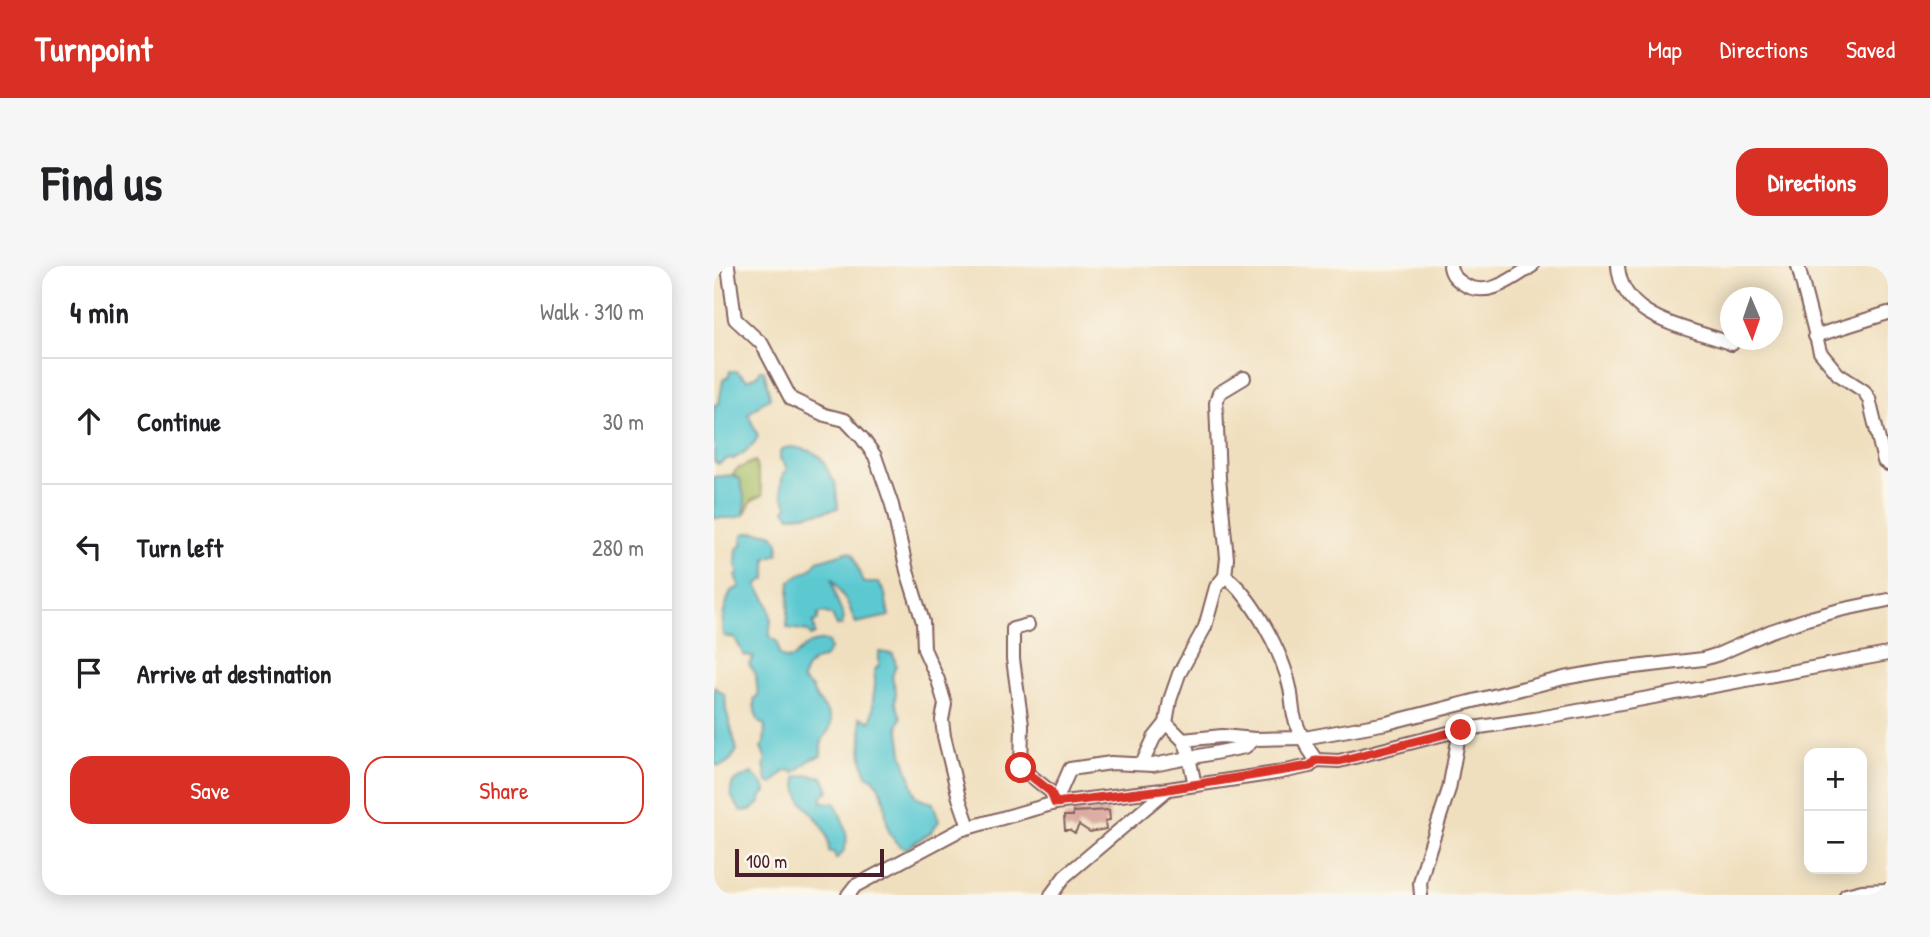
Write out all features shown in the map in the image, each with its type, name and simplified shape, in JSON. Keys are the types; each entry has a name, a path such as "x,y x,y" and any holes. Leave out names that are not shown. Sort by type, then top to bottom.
{"street":[{"path":"730,266 735,319 762,344 791,399 825,415 845,420 875,456 892,505 907,571 923,622 924,649 945,704 942,720 944,736 969,827"},
{"path":"1450,266 1454,277 1468,287 1489,289 1507,282 1532,266"},
{"path":"1618,266 1621,280 1631,299 1642,310 1687,330 1720,339"},
{"path":"1798,266 1820,352 1829,365 1864,391 1869,399 1884,461 1888,464"},
{"path":"1815,336 1888,313"},
{"path":"1142,764 1154,738 1166,723 1179,674 1205,627 1216,587 1225,576 1227,558 1219,478 1216,403 1219,393 1244,377"},
{"path":"1225,576 1241,588 1279,655 1290,688 1294,716 1316,760"},
{"path":"1183,740 1222,736 1255,739 1304,738 1387,723 1564,678 1703,659 1807,619 1888,600"},
{"path":"1027,625 1013,629 1012,648 1022,726 1021,768 1051,792 1055,803"},
{"path":"848,895 855,886 945,836 1055,803 1195,785 1310,766 1316,760 1339,761 1461,730 1888,654"},
{"path":"1166,723 1183,740 1191,758 1195,785"},
{"path":"1421,895 1420,883 1448,789 1461,730"},
{"path":"1055,803 1070,769 1111,763 1153,765 1245,747 1255,739"},
{"path":"1051,895 1065,876 1168,789"},
{"path":"1846,895 1888,890"}],"green space":[{"path":"755,461 763,495 752,500 744,515 745,501 740,479 732,475 737,469"}],"water":[{"path":"760,370 764,370 770,397 748,414 758,436 744,452 718,464 714,461 714,405 719,404 723,380 729,376 730,371 736,371 748,380 759,374"},
{"path":"792,447 812,452 820,458 835,482 838,508 790,516 785,510 788,506 781,487 783,474 787,471 780,459 780,452"},
{"path":"732,475 740,479 745,501 744,515 714,518 714,477"},
{"path":"743,534 769,534 778,542 778,554 766,558 766,579 757,586 770,609 770,636 778,643 779,654 786,659 793,658 817,641 828,641 830,649 824,658 809,665 802,680 812,688 830,718 831,726 822,741 821,756 811,759 794,773 793,770 784,772 772,784 767,781 764,764 766,759 761,747 764,744 765,725 758,720 755,708 754,698 758,696 756,675 749,664 754,657 744,655 735,638 724,636 722,626 731,591 740,587 736,576 739,573 736,565 737,549 742,545"},
{"path":"847,552 853,554 863,583 879,583 885,594 889,616 856,623 832,578 844,617 842,625 837,626 832,615 823,612 818,614 818,620 813,622 815,634 811,636 808,631 787,628 790,581 812,568 817,561"},
{"path":"879,652 893,654 896,665 892,677 896,691 895,702 901,717 898,725 902,753 916,796 933,803 939,821 931,832 905,849 892,837 882,793 873,778 867,776 861,752 860,717 870,722 872,716 874,671 879,665"},
{"path":"714,687 725,695 726,710 737,750 729,761 718,766 714,763"},
{"path":"752,773 765,787 766,792 760,803 751,810 741,811 732,797 733,782"},
{"path":"796,777 823,777 829,790 822,796 822,802 835,803 844,825 847,839 842,853 836,859 834,852 829,852 822,825 799,795"}],"building":[{"path":"1109,810 1110,820 1105,821 1106,829 1090,832 1079,825 1075,833 1065,830 1064,816 1073,816 1073,812"}],"route":[{"path":"1021,768 1051,792 1055,803 1268,774 1310,766 1316,760 1339,761 1461,730"}]}
